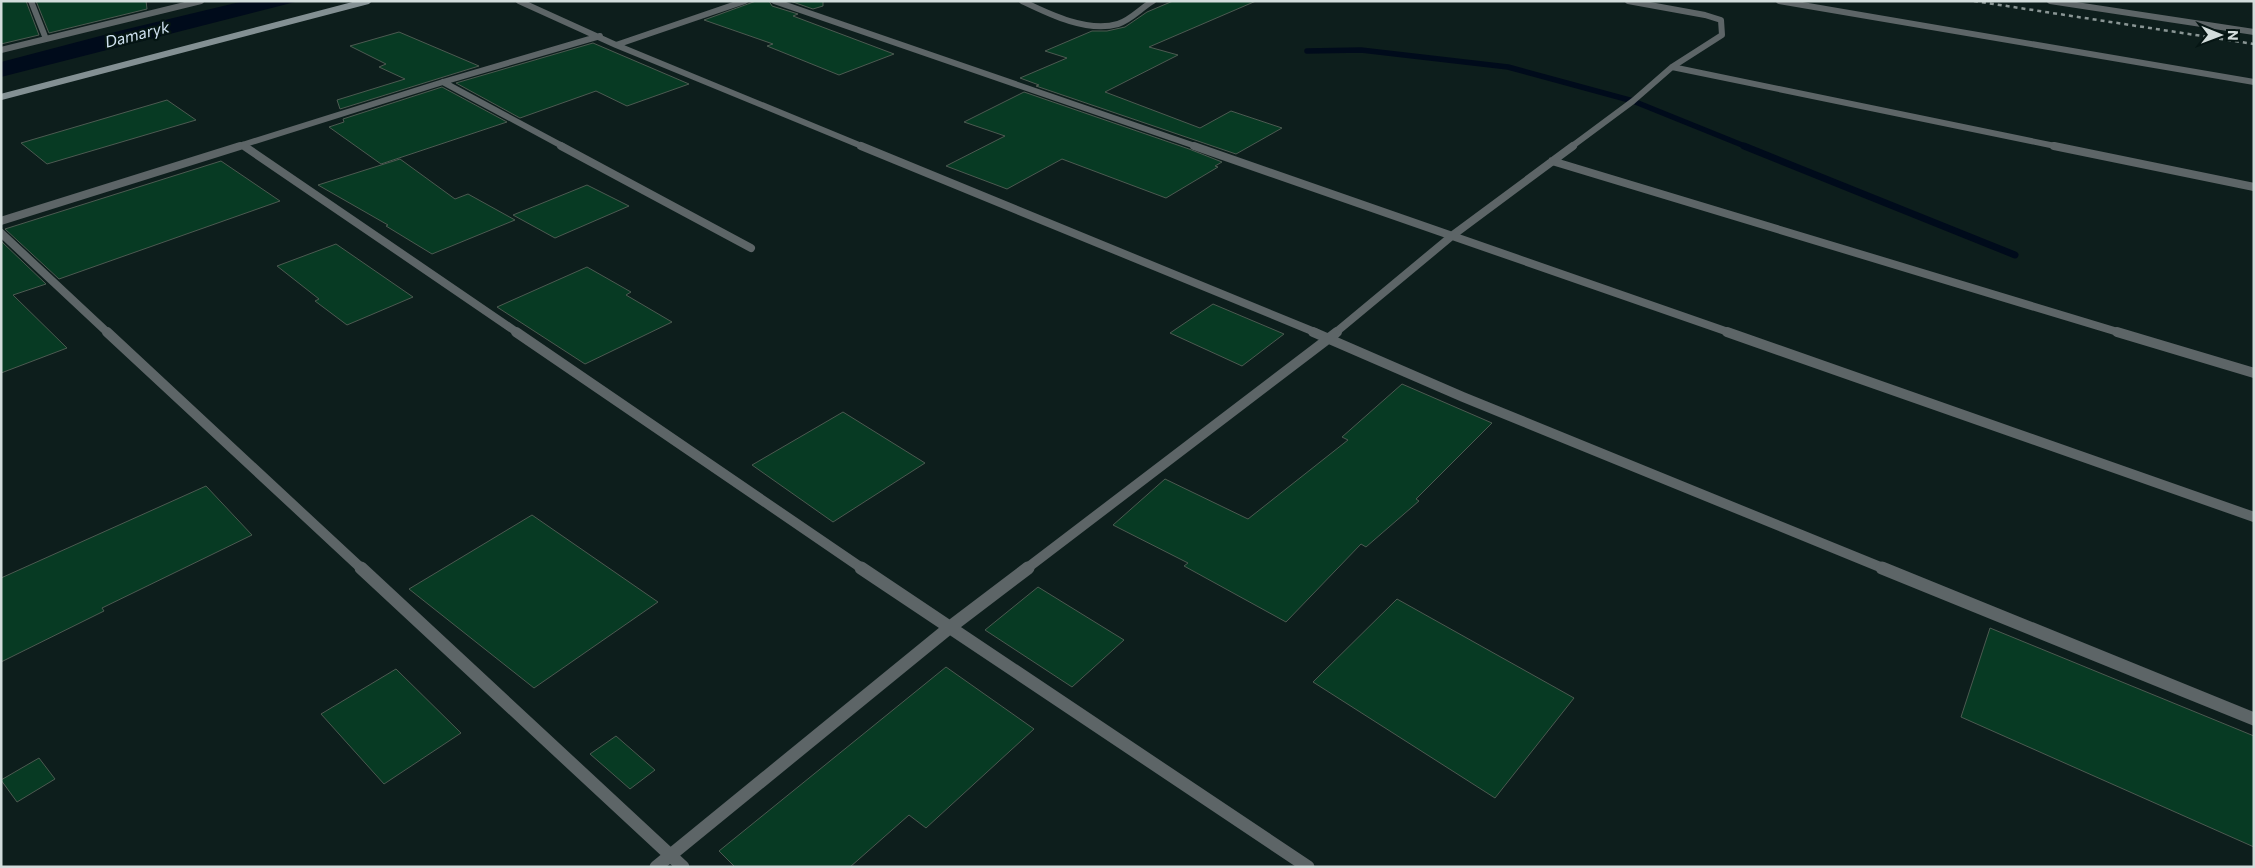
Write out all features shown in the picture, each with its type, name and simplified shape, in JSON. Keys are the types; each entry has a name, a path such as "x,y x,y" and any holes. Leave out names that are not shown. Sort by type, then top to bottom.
{"main road":[{"path":"1,97 368,1"}],"street":[{"path":"31,1 46,39"},
{"path":"1,50 201,1"},
{"path":"519,1 600,36 616,45 1329,338 1463,397 2254,719"},
{"path":"616,45 745,1"},
{"path":"774,1 1453,235 2254,518"},
{"path":"1022,1 1067,20 1099,26 1117,24 1133,16 1142,7 1153,1"},
{"path":"656,867 949,628 1329,338 1453,235 1633,101 1672,67 1722,35 1721,20 1705,15 1628,1"},
{"path":"1779,1 2254,82"},
{"path":"2050,1 2254,32"},
{"path":"1,221 443,82 600,36"},
{"path":"1672,67 2254,187"},
{"path":"443,82 751,248"},
{"path":"243,145 949,628 1308,867"},
{"path":"1552,162 2254,373"},
{"path":"1,234 683,867"}],"water":[{"name":"Damaryk","path":"244,1 299,1 1,77 1,62"}],"building":[{"path":"1,1 26,1 39,35 1,44"},
{"path":"36,1 146,1 147,9 49,33"},
{"path":"756,1 769,1 772,6 798,14 793,16 894,54 839,75 767,46 773,44 704,20"},
{"path":"790,1 823,1 823,6 813,9"},
{"path":"1173,1 1256,1 1149,47 1178,55 1105,92 1200,128 1231,111 1282,128 1236,154 1036,86 1039,85 1020,78 1067,58 1045,51 1092,31 1107,31 1125,27 1147,12"},
{"path":"399,32 479,66 340,109 337,100 405,79 379,67 386,64 350,46"},
{"path":"593,43 689,84 627,106 596,91 520,118 456,83"},
{"path":"442,87 507,122 381,164 329,127 344,122 343,119"},
{"path":"1024,92 1222,162 1215,166 1218,167 1166,198 1062,159 1007,189 946,166 1005,136 964,122"},
{"path":"167,100 196,120 47,164 21,143"},
{"path":"400,159 455,199 468,194 515,220 432,254 386,226 388,225 318,185"},
{"path":"221,161 280,201 59,279 5,229"},
{"path":"587,185 629,206 555,238 513,215"},
{"path":"1,241 46,284 13,295 67,348 1,373"},
{"path":"336,244 413,297 347,325 315,301 319,299 277,266"},
{"path":"587,267 631,292 626,295 672,322 585,364 497,307"},
{"path":"1213,304 1284,334 1242,366 1170,333"},
{"path":"1402,384 1492,423 1416,499 1419,501 1366,547 1361,544 1286,622 1184,566 1188,563 1113,525 1165,479 1248,519 1348,440 1342,437"},
{"path":"843,412 925,463 833,522 752,465"},
{"path":"206,486 252,535 102,608 104,611 1,662 1,578"},
{"path":"532,515 658,602 534,688 409,589"},
{"path":"1038,587 1124,640 1072,687 985,630"},
{"path":"1397,599 1574,698 1495,798 1313,682"},
{"path":"1990,628 2254,736 2254,847 1961,717"},
{"path":"946,667 1034,729 926,828 909,815 850,867 735,867 719,851"},
{"path":"396,669 461,733 384,784 321,714"},
{"path":"616,736 655,770 630,789 590,754"},
{"path":"39,758 55,779 17,802 1,780"}],"waterway":[{"path":"1307,51 1361,50 1508,67 1633,101 1747,147"},
{"path":"1744,146 2015,255"}],"railway":[{"path":"1974,1 2254,44"}]}
